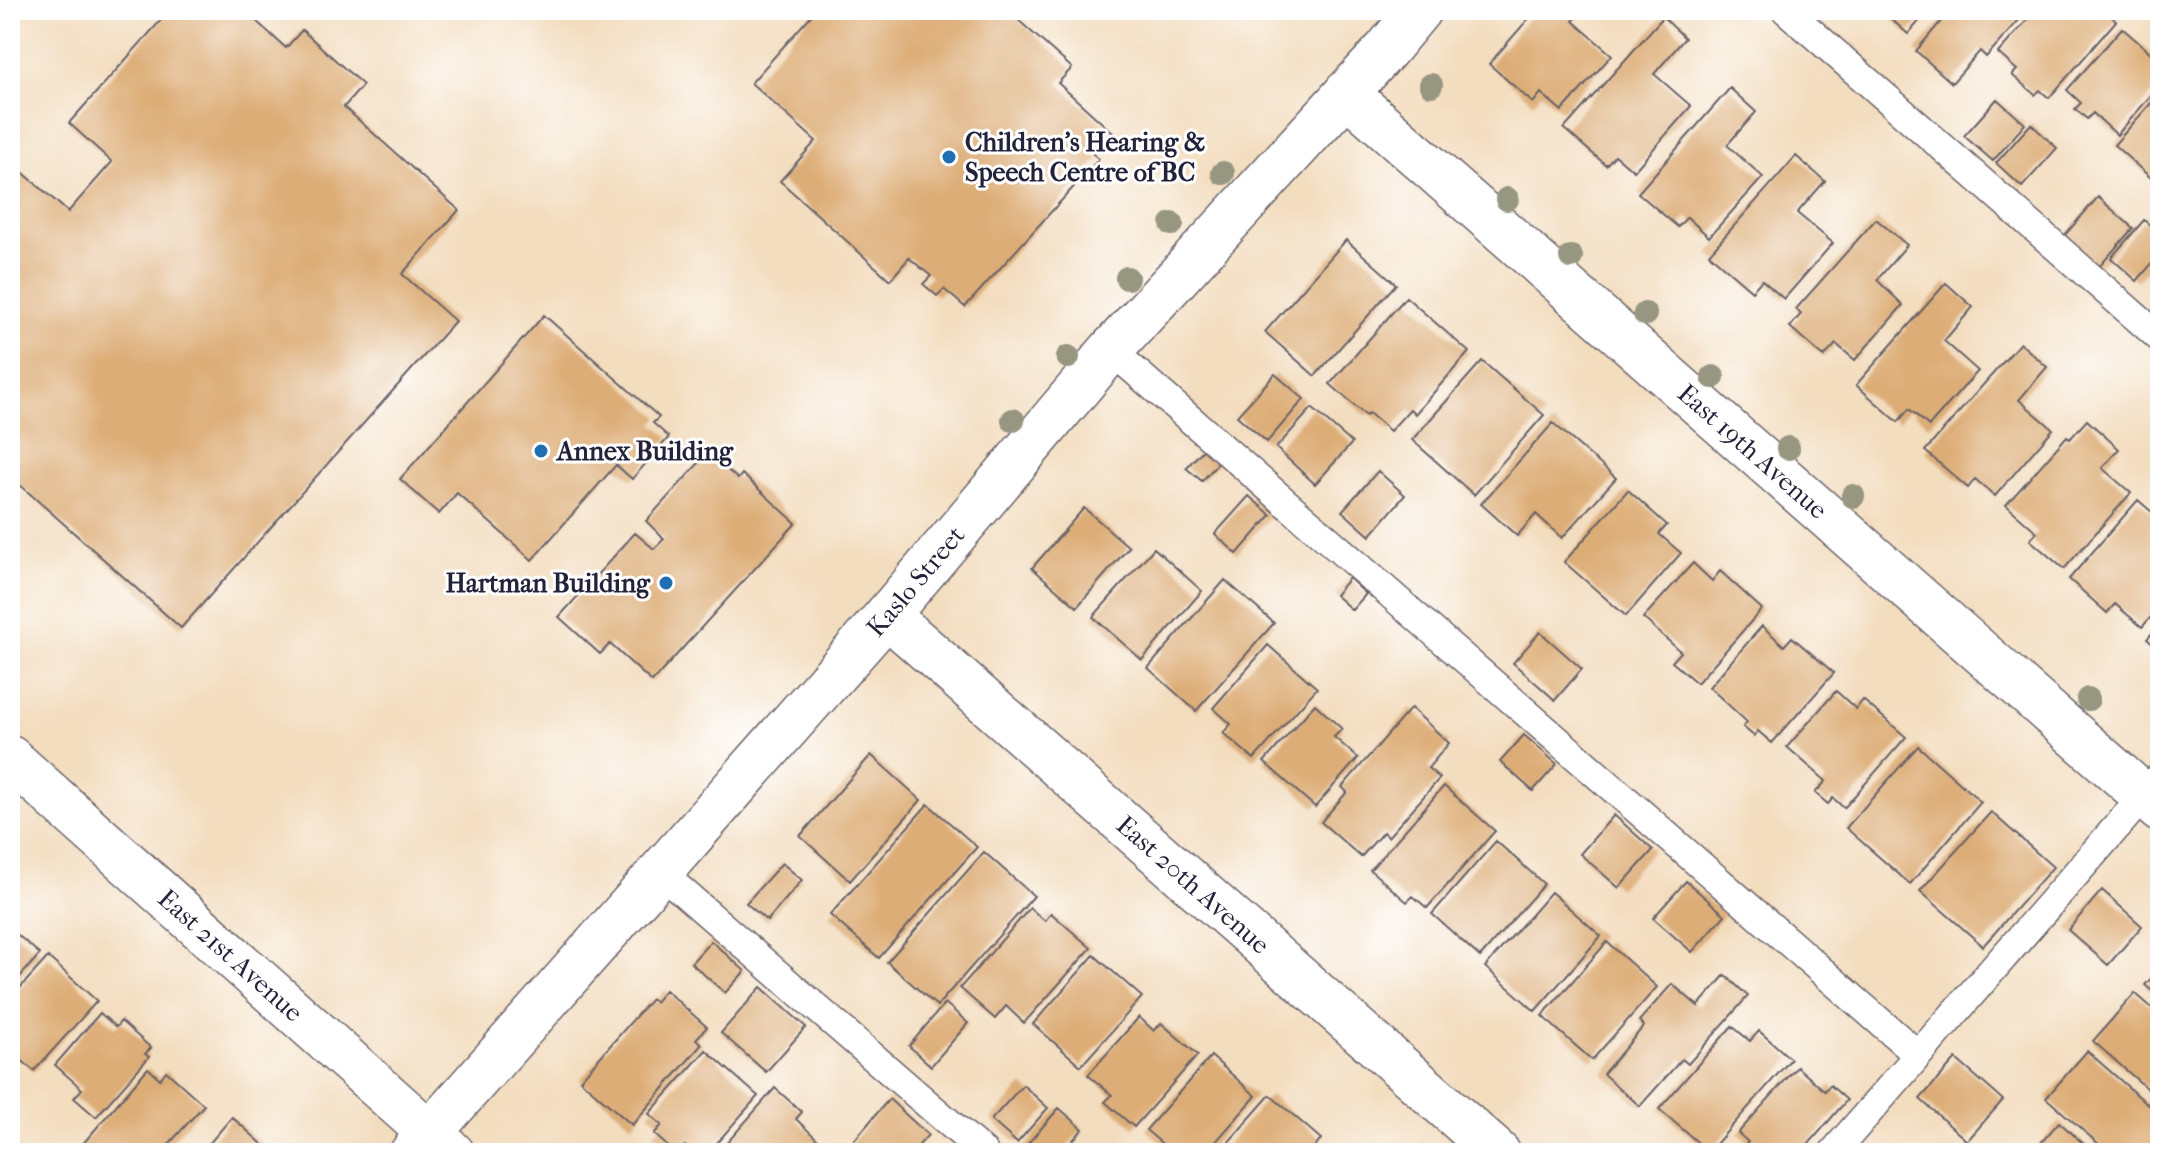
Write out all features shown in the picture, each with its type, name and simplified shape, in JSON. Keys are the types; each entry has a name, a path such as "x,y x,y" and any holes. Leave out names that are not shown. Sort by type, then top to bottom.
{"street":[{"name":"Kaslo Street","path":"431,1146 661,873 887,615 1111,350 1419,10"},
{"name":"East 19th Avenue","path":"1346,93 2155,795"},
{"name":"East 20th Avenue","path":"887,615 1498,1153"},
{"name":"East 21st Avenue","path":"10,758 431,1146"}],"lane":[{"path":"1786,10 2160,338"},
{"path":"1111,350 1918,1055"},
{"path":"1833,1153 2155,795"},
{"path":"661,873 984,1153"}],"building":[{"path":"170,10 244,10 286,48 302,30 363,85 344,107 459,210 402,274 455,321 181,628 10,476 10,161 68,212 112,162 69,123"},
{"name":"Children’s Hearing & Speech Centre of BC","path":"816,10 898,10 901,13 904,10 1007,10 1072,68 1058,83 1113,133 1093,154 1099,159 965,307 944,289 937,296 923,284 931,276 909,258 890,280 780,181 816,141 751,83"},
{"path":"1536,10 1583,10 1573,21 1612,55 1562,111 1541,93 1533,103 1489,64"},
{"path":"1881,10 1929,10 1908,34"},
{"path":"1940,10 2028,10 1986,57 1980,51 1952,83 1916,51 1943,19 1937,13"},
{"path":"2036,10 2104,10 2116,21 2049,98 2040,90 2035,95 2012,75 2017,70 1998,53"},
{"path":"1663,17 1685,38 1654,74 1691,106 1634,171 1615,155 1606,165 1564,129"},
{"path":"2122,28 2160,61 2160,85 2117,135 2093,113 2087,119 2075,109 2081,103 2067,90"},
{"path":"1730,88 1756,112 1727,145 1763,177 1709,237 1687,217 1678,227 1638,193"},
{"path":"2160,93 2160,186 2114,145"},
{"path":"1997,99 2025,124 1993,161 1964,136"},
{"path":"2031,124 2057,148 2022,187 1996,163"},
{"path":"1796,156 1825,181 1797,213 1833,243 1784,299 1762,280 1752,291 1709,254"},
{"path":"2098,197 2133,228 2099,267 2064,236"},
{"path":"2160,206 2160,225 2151,217"},
{"path":"1876,219 1907,245 1877,280 1903,305 1855,360 1836,344 1824,357 1790,327 1801,314 1796,309"},
{"path":"2144,220 2160,234 2160,254 2137,281 2111,258"},
{"path":"1346,240 1396,284 1315,376 1265,332"},
{"path":"1946,283 1973,307 1944,341 1978,371 1929,426 1909,409 1898,422 1856,385"},
{"path":"1406,297 1469,352 1415,414 1410,409 1390,431 1369,413 1366,416 1330,384"},
{"name":"Annex Building","path":"544,315 659,417 653,423 669,437 632,479 616,465 532,560 457,493 439,514 400,479"},
{"path":"2020,343 2047,367 2019,400 2053,429 1995,496 1975,479 1968,488 1925,451"},
{"path":"1482,361 1544,415 1474,495 1412,440"},
{"path":"1275,374 1304,399 1267,442 1237,416"},
{"path":"1312,408 1352,443 1315,484 1276,448"},
{"path":"2087,420 2119,449 2102,468 2131,493 2064,569 2030,540 2037,532 2006,505 2067,436 2070,439"},
{"path":"1553,423 1616,478 1562,538 1536,514 1517,536 1481,504"},
{"path":"1204,449 1219,462 1202,481 1186,468"},
{"name":"Hartman Building","path":"708,453 738,479 742,474 796,523 652,682 610,644 600,654 559,617 635,533 654,549 664,539 646,521"},
{"path":"1378,471 1405,495 1370,536 1342,511"},
{"path":"1628,490 1667,525 1659,534 1681,553 1626,616 1564,562"},
{"path":"1249,496 1271,515 1237,554 1215,534"},
{"path":"2138,500 2160,519 2160,607 2142,627 2115,604 2107,613 2069,579"},
{"path":"1084,508 1129,547 1077,607 1032,568"},
{"path":"1154,548 1202,591 1142,660 1093,617"},
{"path":"1693,563 1712,581 1720,571 1762,609 1697,683 1672,662 1681,652 1643,618"},
{"path":"1349,578 1366,594 1352,610 1335,595"},
{"path":"1225,580 1274,623 1196,711 1148,668"},
{"path":"2160,624 2160,651 2147,639"},
{"path":"1762,626 1784,646 1792,637 1834,673 1772,743 1758,731 1754,736 1743,727 1747,722 1709,687"},
{"path":"1540,632 1582,669 1555,700 1513,663"},
{"path":"1268,645 1317,688 1254,759 1223,733 1231,724 1213,708"},
{"path":"1836,691 1856,709 1863,700 1906,737 1844,808 1833,798 1828,804 1815,793 1826,781 1787,747"},
{"path":"1315,704 1342,729 1334,737 1358,758 1315,807 1264,762"},
{"path":"1411,708 1449,743 1428,768 1440,778 1388,837 1383,832 1361,857 1321,822 1347,792 1342,787"},
{"path":"1524,735 1557,764 1533,791 1500,762"},
{"path":"1918,746 1981,802 1910,884 1846,828"},
{"path":"871,755 921,800 850,881 800,836"},
{"path":"1444,786 1495,831 1427,908 1413,896 1407,902 1370,870"},
{"path":"928,804 977,847 879,958 830,915"},
{"path":"1991,812 2053,867 1983,946 1920,891"},
{"path":"1614,815 1653,850 1619,888 1580,854"},
{"path":"1496,841 1544,884 1480,957 1432,914"},
{"path":"984,852 1034,896 937,1006 887,962"},
{"path":"782,863 802,880 767,921 746,903"},
{"path":"1686,881 1725,915 1692,952 1653,918"},
{"path":"2102,890 2142,926 2108,965 2068,930"},
{"path":"1551,892 1601,936 1535,1011 1485,967"},
{"path":"1030,908 1045,921 1051,913 1091,948 1024,1023 1006,1006 995,1019 960,988"},
{"path":"13,931 40,954 10,988 10,934"},
{"path":"711,941 745,971 725,993 691,963"},
{"path":"1607,942 1657,987 1592,1060 1542,1016"},
{"path":"1094,955 1142,997 1081,1066 1033,1024"},
{"path":"48,957 97,1001 34,1071 10,1050 10,999"},
{"path":"2160,969 2160,998 2145,985"},
{"path":"1725,975 1748,996 1688,1064 1682,1059 1640,1106 1603,1074 1644,1026 1639,1021 1672,984 1698,1006"},
{"path":"761,987 806,1027 766,1072 721,1033"},
{"path":"665,990 707,1027 696,1039 702,1044 632,1125 580,1080 651,999 655,1002"},
{"path":"2135,993 2160,1015 2160,1100 2093,1041"},
{"path":"945,1003 968,1023 931,1066 909,1046"},
{"path":"100,1013 116,1027 121,1021 151,1048 145,1054 149,1057 96,1117 74,1098 82,1089 55,1065"},
{"path":"1139,1017 1154,1031 1161,1023 1198,1055 1134,1127 1105,1102 1112,1095 1088,1075"},
{"path":"1732,1026 1750,1041 1759,1031 1791,1059 1709,1152 1659,1109"},
{"path":"706,1050 758,1096 708,1153 694,1153 685,1146 675,1153 654,1134 662,1125 649,1114"},
{"path":"2087,1051 2160,1115 2160,1153 2109,1153 2046,1098"},
{"path":"1211,1056 1256,1096 1206,1153 1173,1153 1146,1130"},
{"path":"1956,1059 2003,1100 1967,1141 1920,1099"},
{"path":"1797,1067 1825,1091 1830,1085 1847,1100 1801,1153 1744,1153 1741,1150 1748,1142 1738,1133"},
{"path":"148,1068 160,1079 166,1071 204,1105 161,1153 89,1153 81,1146"},
{"path":"1023,1085 1048,1108 1017,1143 991,1120"},
{"path":"775,1088 802,1112 796,1119 818,1140 807,1153 718,1153"},
{"path":"1270,1095 1321,1139 1309,1153 1219,1153"},
{"path":"889,1099 928,1135 912,1153 861,1153 851,1144"},
{"path":"1059,1108 1083,1129 1061,1153 1028,1153 1023,1149"},
{"path":"232,1117 272,1153 201,1153"},
{"path":"2059,1122 2094,1153 2032,1153"}],"place":[{"name":"Children’s Hearing & Speech Centre of BC","path":"949,157"},
{"name":"Annex Building","path":"541,451"},
{"name":"Hartman Building","path":"666,583"}]}
